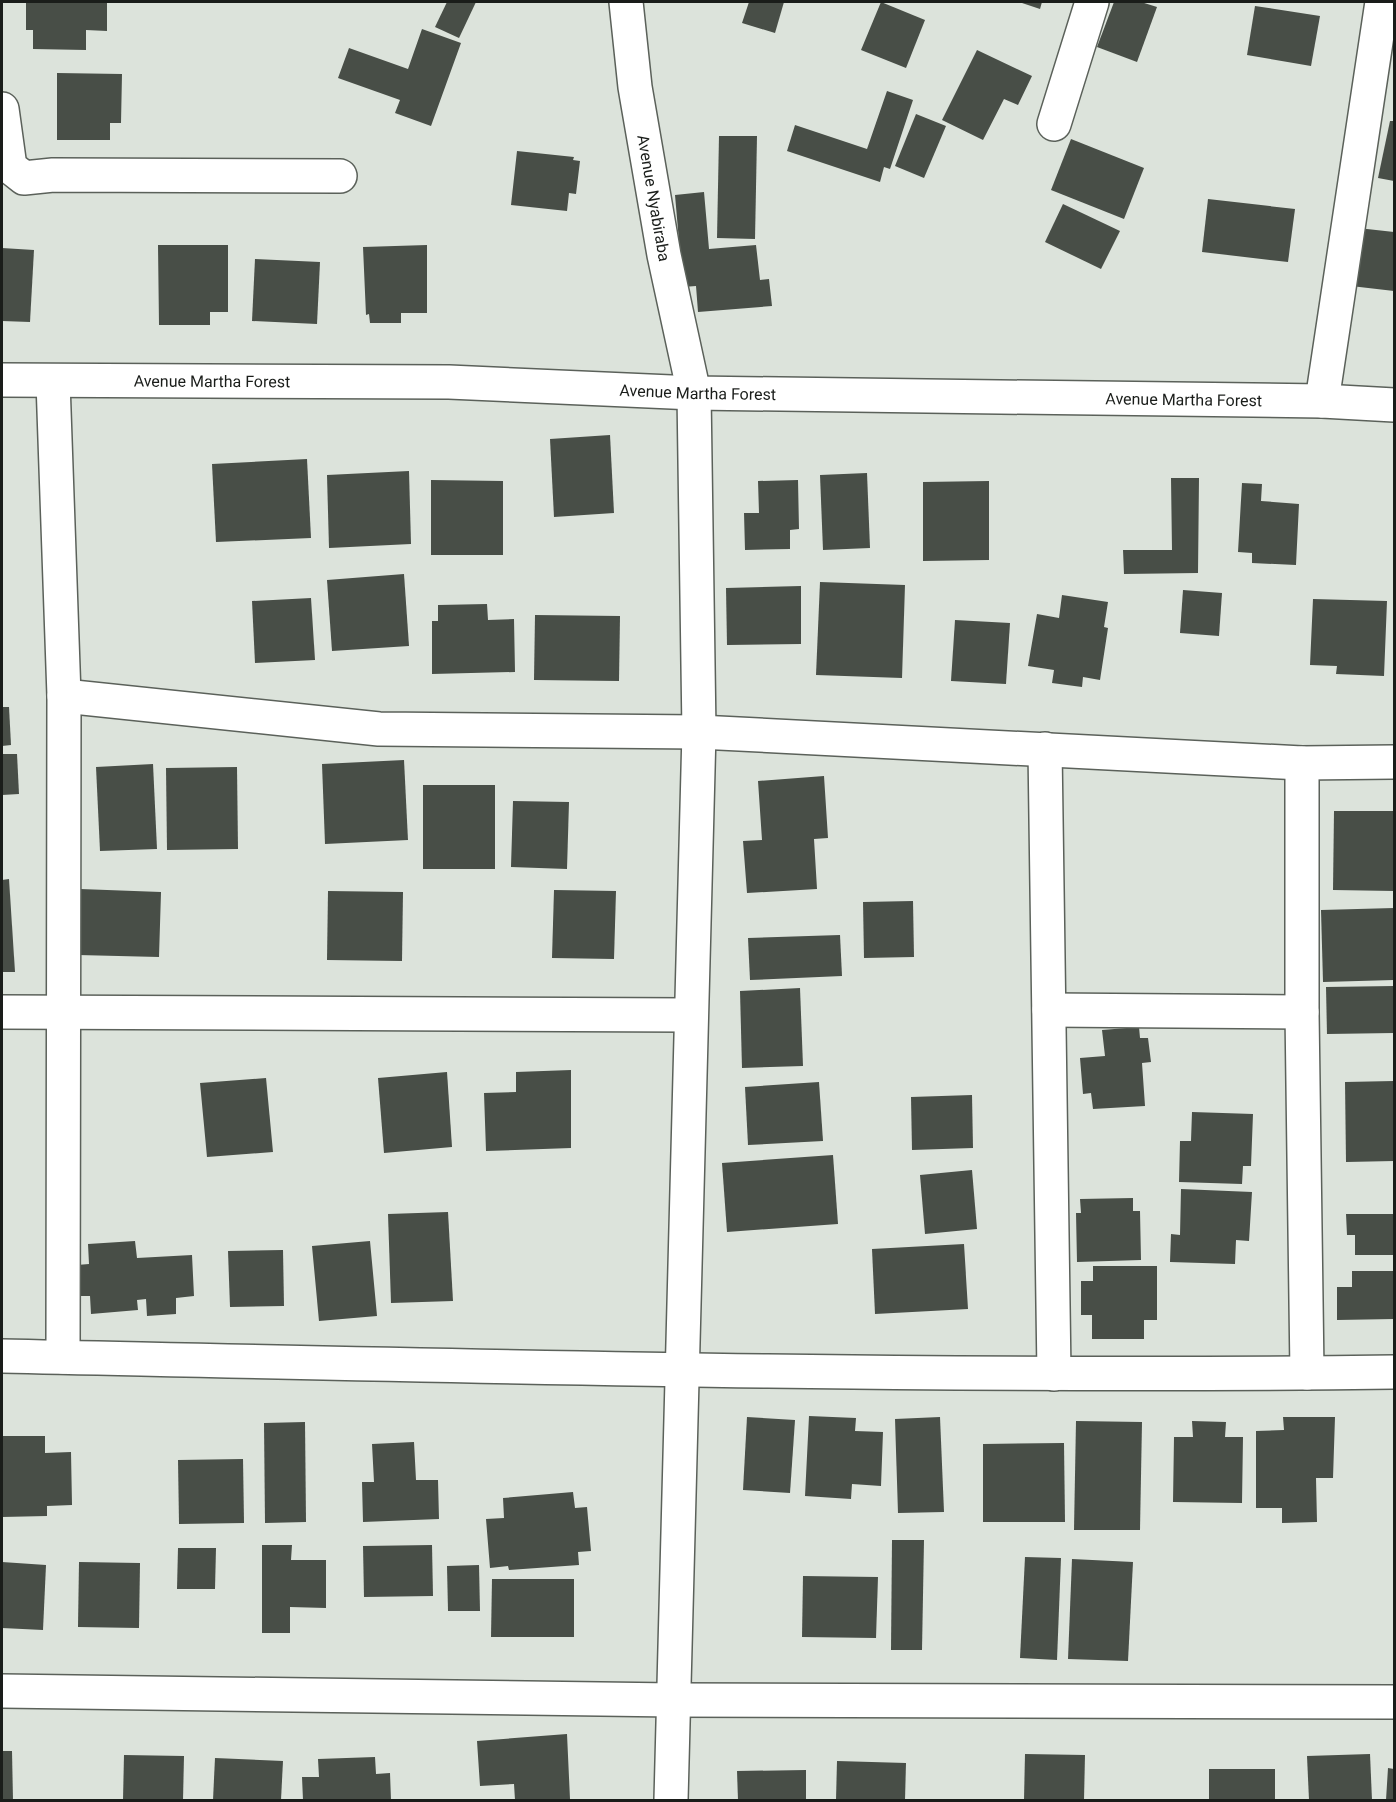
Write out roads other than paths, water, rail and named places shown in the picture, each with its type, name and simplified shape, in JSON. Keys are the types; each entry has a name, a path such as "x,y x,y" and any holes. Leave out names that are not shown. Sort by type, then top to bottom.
{"street":[{"name":"Avenue Nyabiraba","path":"626,2 635,87 662,244 694,393 699,732 671,1800"},
{"path":"1054,124 1092,2"},
{"path":"1322,401 1382,2"},
{"path":"2,109 10,167 24,178 53,175 340,176"},
{"name":"Avenue Martha Forest","path":"2,380 449,382 694,393 1322,401 1395,405"},
{"path":"53,382 64,696 63,1357"},
{"path":"64,696 380,729 699,732 1302,763 1395,762"},
{"path":"1045,750 1054,1374"},
{"path":"1302,763 1302,1012 1307,1373"},
{"path":"1049,1010 1302,1012"},
{"path":"2,1011 690,1016"},
{"path":"2,1356 681,1371 1054,1374 1395,1372"},
{"path":"2,1691 674,1700 1395,1702"}]}
